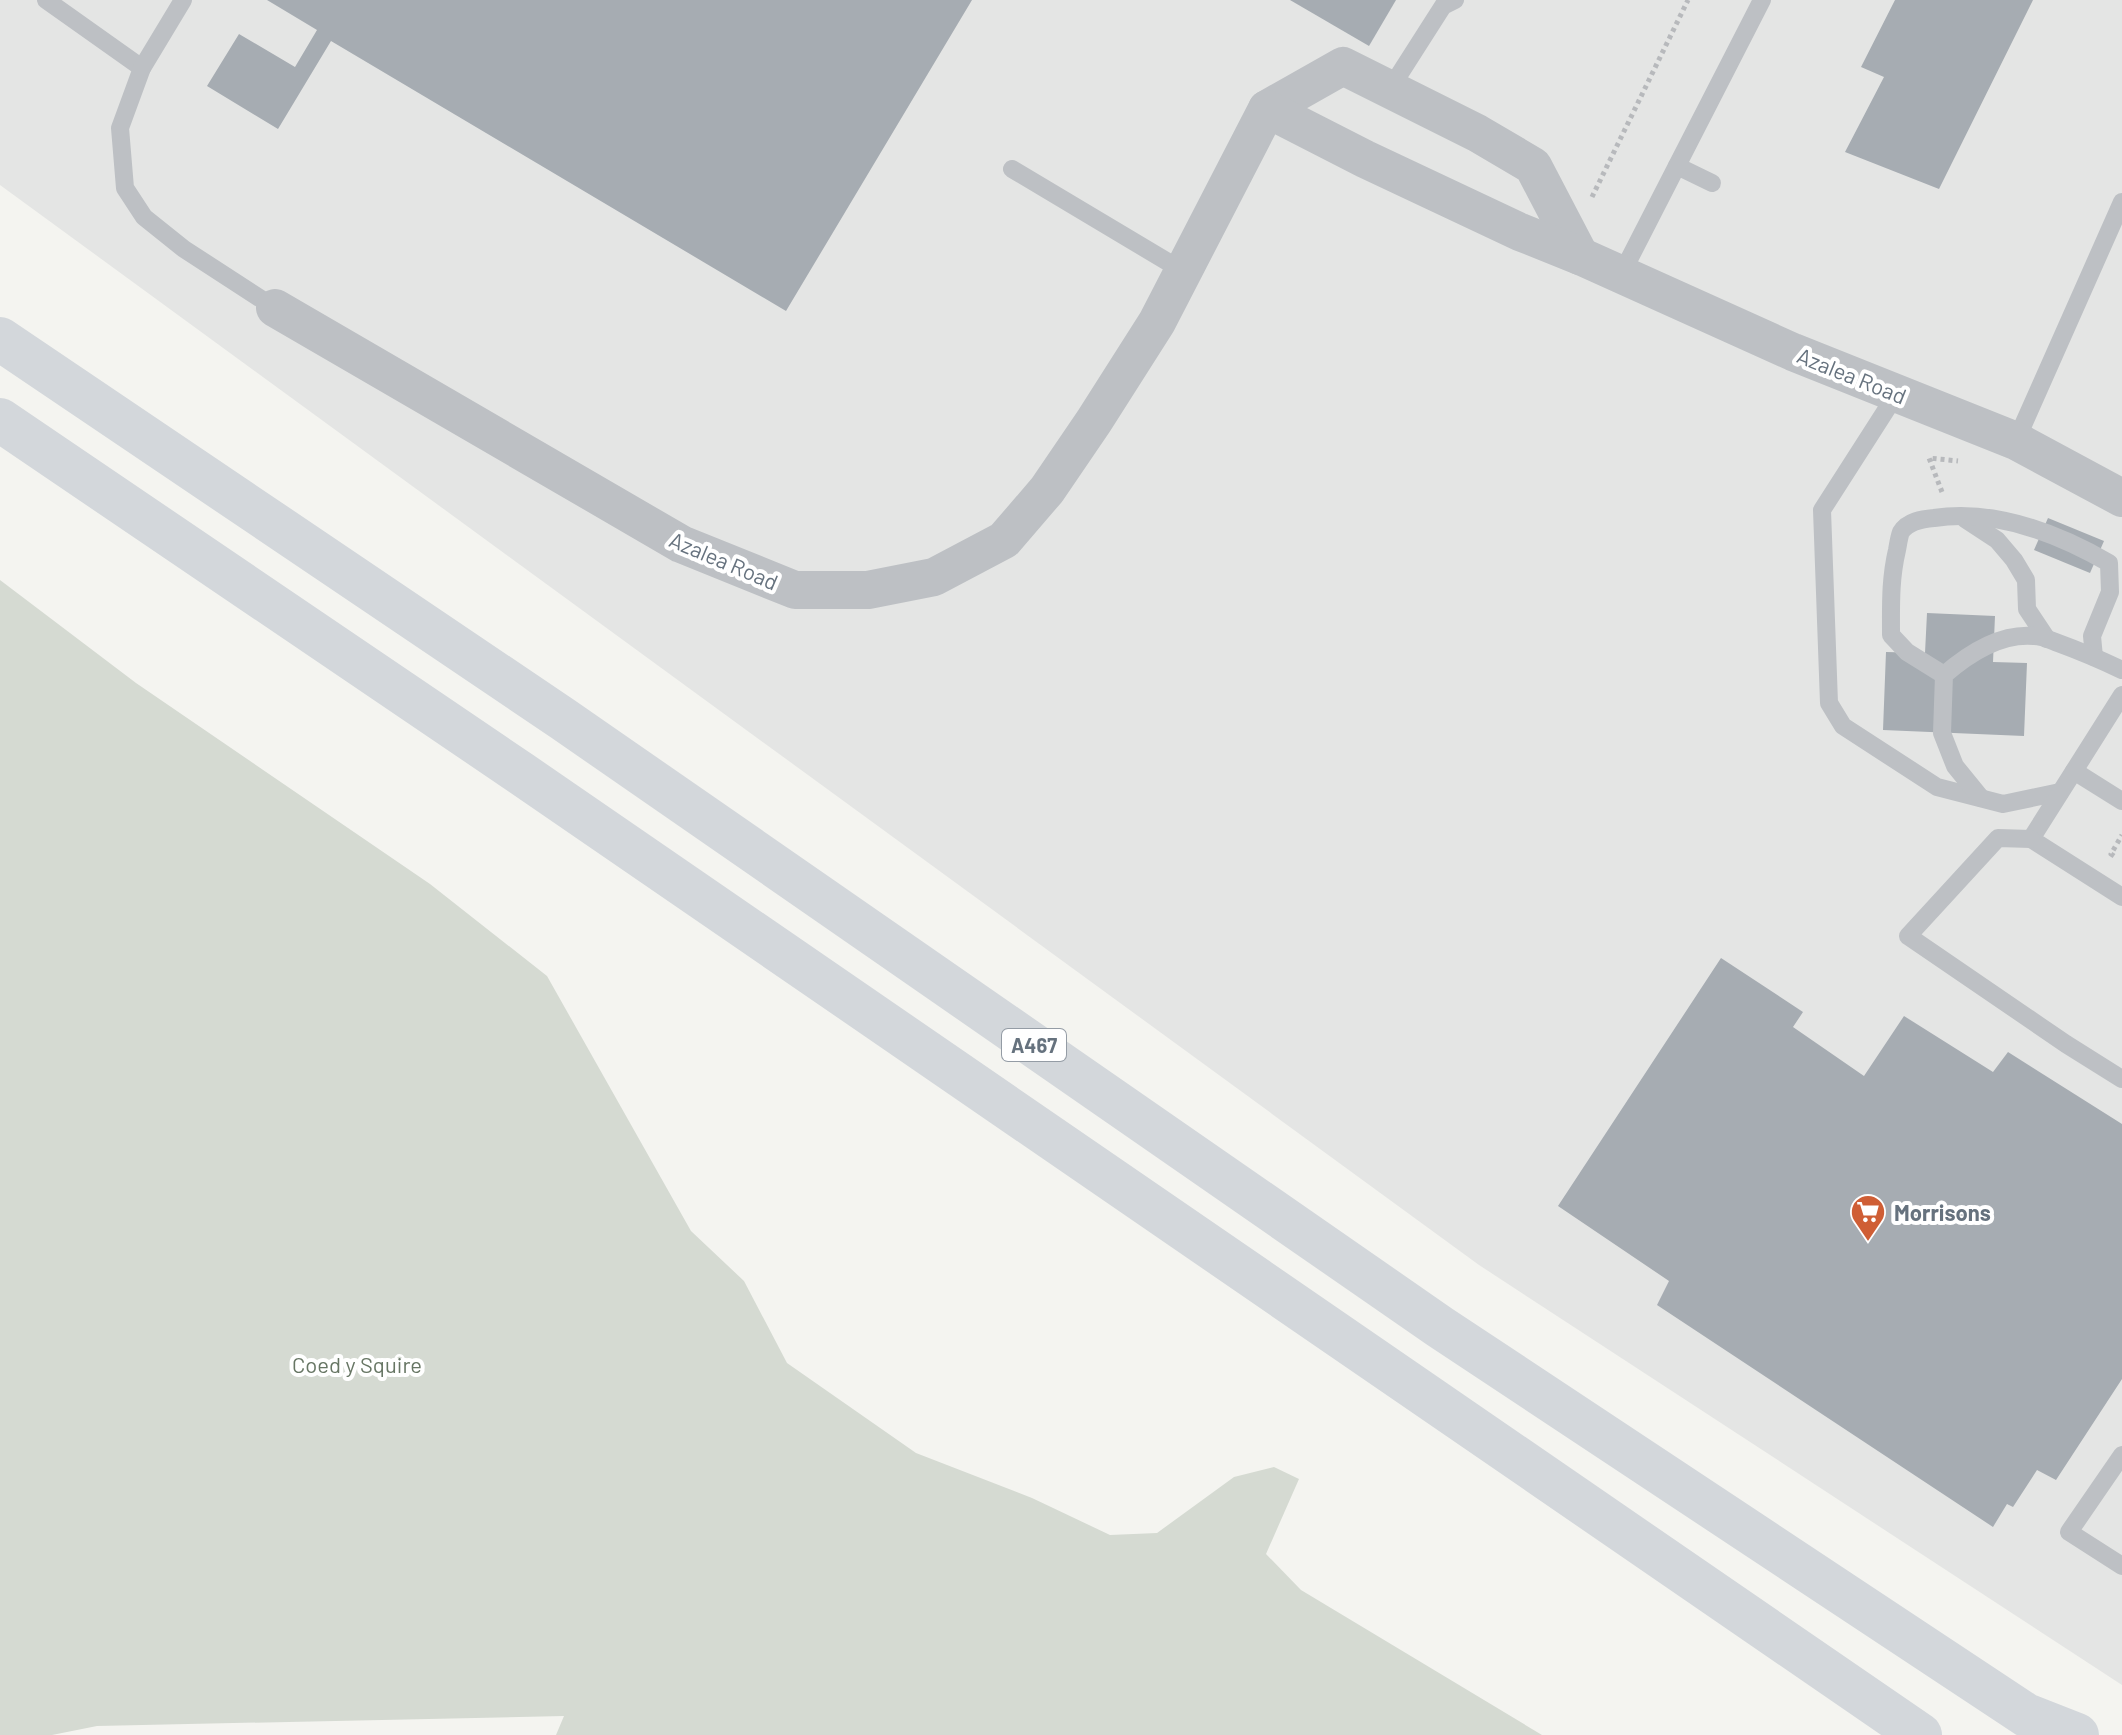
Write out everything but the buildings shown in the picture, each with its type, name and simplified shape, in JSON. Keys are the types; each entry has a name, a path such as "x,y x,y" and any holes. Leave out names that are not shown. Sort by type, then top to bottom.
{"main road":[{"name":"A467","path":"0,339 563,719 1440,1327 2026,1715 2077,1735"},
{"path":"0,420 522,774 1920,1735"}],"street":[{"path":"1267,109 1343,66 1477,133 1533,166 1580,256"},
{"name":"Azalea Road","path":"275,308 681,544 795,590 868,590 934,577 1004,540 1047,490 1157,322 1267,109 1520,232 1793,352 2016,441 2122,498"}],"lane":[{"path":"46,0 142,68"},
{"path":"183,0 142,68 120,128 125,188 144,217 184,249 275,308"},
{"path":"1390,89 1443,6 1455,0"},
{"path":"1621,275 1762,0"},
{"path":"1677,166 1712,183"},
{"path":"1012,169 1183,271"},
{"path":"2016,441 2122,202"},
{"path":"1897,393 1822,510 1829,703 1843,726 1937,787 2003,804 2060,792"},
{"path":"1962,517 1997,540 2014,560 2026,580 2027,609 2047,639"},
{"path":"1944,675 1907,652 1891,635 1891,576 1902,531 1916,520 1994,518 2037,530 2109,563 2110,592 2092,636 2094,657"},
{"path":"1981,798 1955,766 1942,733 1944,675 1964,658 2004,640 2036,635 2122,670"},
{"path":"2031,839 2121,699"},
{"path":"2074,771 2122,801"},
{"path":"2122,897 2031,839 1998,838 1908,936 2122,1079"},
{"path":"2122,1455 2069,1532 2122,1566"}],"path":[{"path":"1580,256 1587,208 1688,0"},
{"path":"2122,835 2111,854 2122,861"}],"shaded area":[{"path":"0,0 2122,0 2122,1685 1479,1265 0,185"}],"green space":[{"name":"Coed y Squire","path":"0,580 136,683 430,884 547,976 691,1231 744,1281 787,1363 916,1453 1032,1498 1110,1535 1157,1533 1234,1477 1274,1467 1299,1479 1266,1554 1301,1590 1542,1735 556,1735 564,1716 97,1726 52,1735 0,1735"}],"place":[{"name":"Morrisons","path":"1868,1243"}]}
